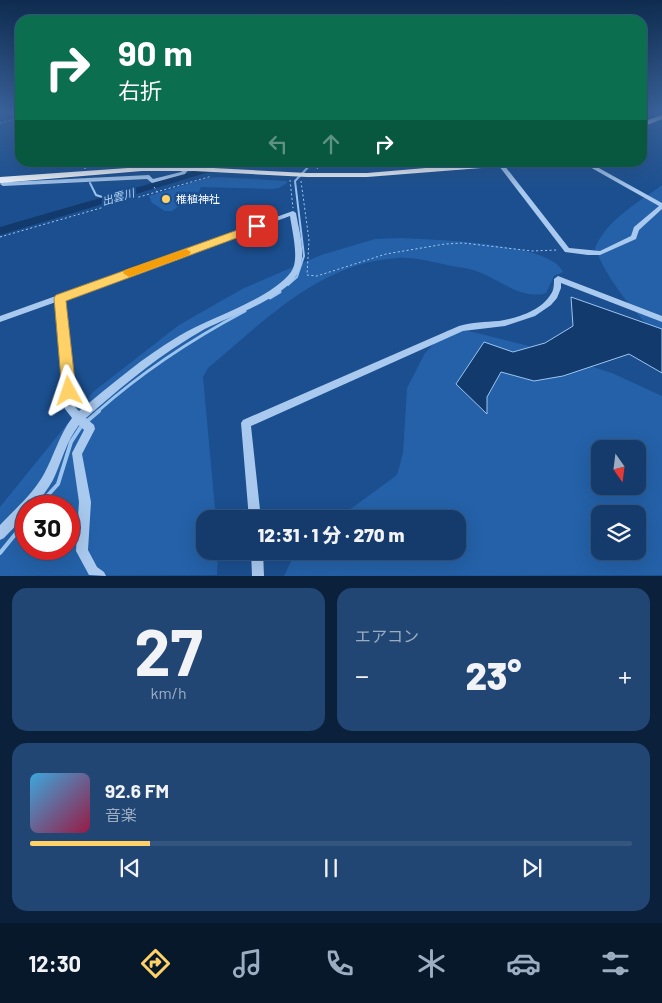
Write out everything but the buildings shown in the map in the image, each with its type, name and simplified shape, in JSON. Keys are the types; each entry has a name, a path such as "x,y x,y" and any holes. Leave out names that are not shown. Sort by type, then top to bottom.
{"highway":[{"path":"3,180 133,167"},
{"path":"159,167 296,174 305,177 487,167"}],"street":[{"path":"503,167 567,250 600,253 634,237 636,229 662,206 592,167"},
{"path":"3,180 3,184 149,177 152,181 183,173 190,169"},
{"path":"0,320 293,213 299,258 296,270 288,280 273,291 184,338 144,366 63,440 49,477 0,534"},
{"path":"254,510 246,423 462,328 478,324 505,324 524,317 544,307 555,296 559,288 558,279 662,319"},
{"path":"60,298 70,409 90,429 77,453 85,502 82,551 93,571 100,576"},
{"path":"257,560 258,576"}],"path":[{"path":"0,237 205,178 218,176"},
{"path":"305,177 301,182 309,240 307,276 317,276 386,254 445,244 463,244 532,252 567,250"},
{"path":"284,178 290,180 293,213"}],"shaded area":[{"path":"220,177 287,181 287,183 279,188 271,189 201,187 198,193 200,199 182,204 172,211 165,211 152,203 149,196 206,178"},
{"path":"662,185 662,341 615,286 595,248 607,228 615,220"},
{"path":"375,239 438,240 489,244 537,254 554,262 563,272 554,276 546,293 537,295 518,291 470,269 404,258 370,262 344,270 319,282 295,297 250,332 208,368 203,377 215,510 196,510 196,560 218,560 217,575 0,576 0,507 93,392 179,325 242,289 321,255"},
{"path":"571,297 662,329 662,373 629,354 563,376 534,381 501,372 487,397 487,414 456,384 484,342 513,352 545,343 573,326"},
{"path":"447,330 469,331 525,345 612,373 662,396 662,575 284,576 292,560 466,560 466,510 349,510 397,475 403,453 407,388 425,353"}],"waterway":[{"name":"出雲川","path":"0,231 220,167"},
{"path":"288,285 297,277 304,256 295,181 308,167"},
{"path":"90,183 96,195 108,199"},
{"path":"270,298 280,292"},
{"path":"97,412 168,357 245,311"},
{"path":"86,422 99,411"},
{"path":"48,495 58,484 71,442 82,425"},
{"path":"0,553 15,535"}],"slow traffic":[{"path":"129,273 186,252"}],"place":[{"name":"椎植神社","path":"166,199"}],"route":[{"path":"69,391 60,298 257,226"}]}
